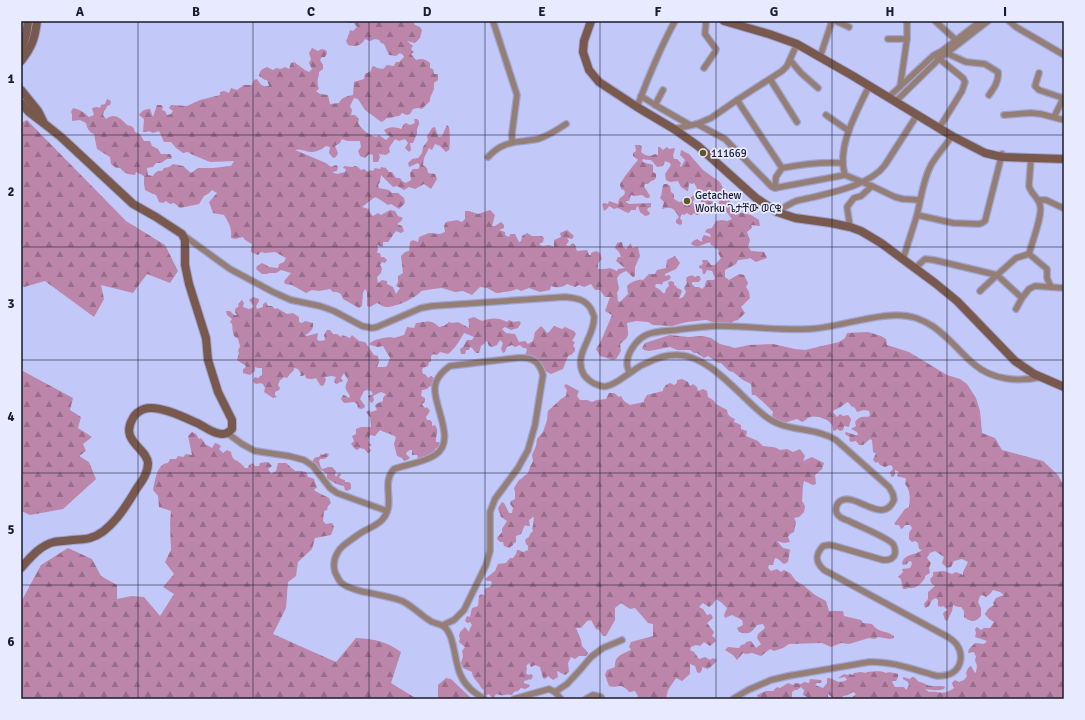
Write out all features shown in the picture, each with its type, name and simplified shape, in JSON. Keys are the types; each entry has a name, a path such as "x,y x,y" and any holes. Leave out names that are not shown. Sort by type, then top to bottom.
{"street":[{"path":"21,48 27,31 28,21"},
{"path":"21,61 28,52 35,36 37,21"},
{"path":"493,21 517,95 512,142"},
{"path":"591,21 584,41 583,52 589,70 600,82 637,107 674,129 707,153 756,198 777,212 796,218 850,227 861,231 881,243 957,301 1015,362 1041,377 1064,387"},
{"path":"637,107 668,32 675,21"},
{"path":"704,68 716,49 705,34 706,21"},
{"path":"724,21 796,39 893,98 980,148 1002,155 1064,154"},
{"path":"741,21 796,44 893,98 917,115 952,136 985,153 1031,158 1064,159"},
{"path":"821,54 832,21"},
{"path":"836,21 849,27"},
{"path":"900,87 907,39 907,21"},
{"path":"935,21 956,40"},
{"path":"944,52 956,40 981,21"},
{"path":"893,98 900,87 937,57 988,21"},
{"path":"1009,21 1016,27 1064,55"},
{"path":"888,39 907,39"},
{"path":"674,129 697,124 711,118 782,71 787,66 796,44"},
{"path":"944,52 966,62 985,64 998,72 999,76 996,84 989,95"},
{"path":"893,98 937,57"},
{"path":"937,57 964,78 965,82 962,91 941,125"},
{"path":"790,60 801,73 818,88"},
{"path":"1039,73 1035,86 1036,88 1064,97 1054,117"},
{"path":"770,79 797,122"},
{"path":"845,175 843,163 844,149 849,130 869,86"},
{"path":"21,90 38,111 46,125"},
{"path":"655,106 663,90"},
{"path":"641,96 655,106 690,126"},
{"path":"737,100 782,168"},
{"path":"21,103 29,112 61,137 133,204 178,231 230,268 273,292 291,300 320,306 334,311 362,326 372,328 421,308 432,306 565,297 578,298 588,304 594,316 593,327 580,359 581,369 585,377 590,381 598,385 607,386 617,382 650,361 664,356 690,356 713,369 766,418 788,427 823,433 836,440 889,487 893,494 894,500 889,508 884,510 879,510 852,500 842,500 838,502 836,506 838,515 887,540 894,545 895,552 893,557 889,560 883,560 835,546 823,546 817,554 819,566 948,637 957,645 961,655 959,664 953,672 944,676 937,676 892,663 880,661 869,662 771,680 748,690 733,699"},
{"path":"1004,115 1031,113 1064,120"},
{"path":"826,115 849,130"},
{"path":"777,212 795,202 832,192 871,178 881,171 917,115"},
{"path":"488,157 502,146 512,142 537,140 552,134 566,124"},
{"path":"697,124 725,139 772,187 775,188 845,175 895,197 920,200"},
{"path":"903,260 930,168 952,136"},
{"path":"917,215 953,223 982,223 985,221 1002,155"},
{"path":"1029,254 1041,212 1039,200 1032,193 1029,186 1031,158"},
{"path":"775,188 776,177 782,168 824,162 843,163"},
{"path":"850,227 848,207 850,203 854,198 861,196 872,186"},
{"path":"1039,200 1046,200 1063,208"},
{"path":"182,234 185,240 185,265 189,284 206,338 208,360 218,392 232,420 232,429 227,433"},
{"path":"980,291 1016,258 1029,254"},
{"path":"1029,254 1047,268 1051,287"},
{"path":"915,268 925,259 997,275 1022,298"},
{"path":"1016,309 1022,298 1032,287 1064,288"},
{"path":"629,373 627,364 629,355 637,342 646,335 662,331 716,326 810,330 838,326 885,316 903,316 916,318 933,326 982,371 993,376 1007,379 1030,380 1041,377"},
{"path":"443,625 454,620 464,610 476,586 486,565 490,551 490,512 495,499 518,468 528,450 535,425 543,375 540,367 535,361 526,358 510,358 450,366 442,371 436,383 436,396 444,426 444,440 442,448 436,455 425,460 394,469 391,472 388,478 387,486 389,499 387,511 383,519 338,551 334,560 336,574 344,585 402,601 432,622 443,625 449,631 460,676 474,692 484,699"},
{"path":"21,568 41,547 53,542 90,538 102,532 127,504 147,472 148,464 147,458 130,437 129,428 136,414 149,408 158,409 179,416 210,431 227,433 255,451 289,456 304,460 313,466 330,488 337,493 387,511"},
{"path":"555,692 567,684 591,657 603,648 622,640"},
{"path":"514,699 549,689 555,692 561,699"},
{"path":"586,699 593,695 602,699"}],"green space":[{"path":"346,21 413,21 415,25 420,27 422,30 420,38 415,43 407,41 413,46 411,49 414,52 411,54 416,60 422,59 427,61 430,63 430,68 433,69 434,74 438,74 438,80 434,83 434,89 430,101 422,109 413,109 410,114 407,115 402,113 399,116 387,118 382,122 365,110 358,99 354,98 350,106 352,110 351,115 355,115 359,119 358,123 368,134 376,137 379,135 386,140 390,136 387,135 384,130 393,127 401,129 404,124 406,123 410,125 415,123 414,119 417,119 419,124 413,143 410,143 411,150 409,152 405,148 408,143 405,139 399,141 395,139 389,148 390,152 386,155 379,154 380,157 378,162 373,162 373,155 369,154 365,158 360,156 358,151 361,147 360,141 347,141 342,139 340,143 335,146 338,153 336,157 333,158 329,153 330,147 326,146 313,152 299,149 295,150 326,163 331,167 336,165 338,167 337,171 332,172 337,174 345,172 346,169 343,168 344,166 355,166 368,172 370,170 373,171 375,168 380,169 381,167 386,168 389,172 392,172 396,178 400,178 406,183 411,180 410,173 413,169 418,169 420,166 418,163 409,167 408,163 412,159 418,158 422,153 423,147 428,140 427,136 432,128 435,127 439,137 442,136 447,125 449,127 449,150 446,152 440,146 435,144 432,150 429,148 424,158 423,165 427,168 428,173 435,174 437,179 431,189 424,184 415,189 409,187 404,190 397,186 393,187 381,175 378,185 379,188 389,190 392,193 398,193 404,198 405,203 399,209 391,204 388,205 375,197 362,207 369,209 373,216 378,213 381,215 390,210 395,211 398,216 403,218 397,224 402,226 404,231 401,233 396,231 388,242 383,242 383,247 377,245 377,253 380,253 381,257 384,257 387,260 385,263 382,262 380,265 382,268 381,273 377,277 378,283 382,280 387,281 387,284 393,287 396,294 400,288 396,286 398,276 403,273 401,256 405,252 409,251 410,242 413,240 418,242 419,237 429,233 440,234 445,232 444,226 446,222 457,220 462,222 465,219 465,211 478,214 490,210 495,215 492,226 495,226 501,222 504,225 504,228 499,230 505,232 505,235 509,237 510,234 515,234 519,242 521,241 522,236 527,233 532,236 542,236 544,238 543,242 539,244 542,246 549,245 554,247 554,240 561,237 560,233 567,230 574,236 572,239 567,238 569,241 566,245 569,246 573,243 577,251 587,250 589,255 596,251 600,253 602,259 598,263 598,269 610,268 617,271 618,269 625,268 616,261 618,257 621,257 615,248 617,243 622,242 623,247 626,249 631,243 632,248 638,247 640,256 635,267 635,276 633,277 626,271 620,274 617,278 619,289 617,293 618,301 620,302 628,294 628,285 635,281 643,280 649,274 655,274 657,270 666,268 667,260 675,256 680,263 676,269 665,274 665,276 669,275 671,277 669,280 663,282 662,285 656,284 655,287 665,293 669,286 668,282 674,282 674,285 682,291 679,299 683,297 686,292 684,288 687,283 686,278 691,275 695,277 699,276 701,279 699,282 692,282 692,284 695,287 702,289 707,280 714,280 715,278 712,271 707,270 705,274 703,274 702,269 699,268 699,266 703,264 702,260 707,260 711,265 715,265 721,258 717,248 715,249 710,242 700,246 691,244 697,239 702,242 704,235 711,237 710,234 705,232 707,229 712,228 716,221 727,221 732,219 719,204 717,196 711,196 713,203 710,210 701,203 701,201 695,199 693,203 698,205 697,208 700,208 701,212 697,215 694,213 692,215 687,213 684,215 682,214 680,218 682,224 680,225 676,223 676,220 679,217 674,210 670,208 662,209 664,202 660,198 664,184 670,186 671,192 674,194 674,199 679,202 686,202 695,195 697,188 694,183 689,183 687,191 681,187 678,181 670,182 666,180 665,174 671,165 670,163 665,161 663,166 657,167 651,160 643,159 643,162 653,165 653,172 656,174 656,178 654,180 648,184 645,184 644,186 650,196 649,198 646,198 642,195 631,195 629,201 626,202 629,204 651,203 651,207 647,210 650,213 649,215 645,216 640,212 638,206 636,210 631,210 629,213 619,208 614,209 609,206 604,211 602,204 608,204 609,201 618,204 619,199 624,195 625,192 621,189 620,185 638,160 633,156 633,153 636,151 635,145 640,145 642,147 641,152 649,156 655,154 658,155 658,147 663,150 667,147 669,149 675,148 673,156 674,159 677,159 681,163 681,167 685,160 680,155 681,150 689,154 703,170 720,182 735,211 751,215 759,220 760,226 751,225 752,228 747,232 750,240 748,247 751,251 764,252 767,258 756,262 750,258 738,260 736,264 725,270 725,277 729,280 739,274 744,275 748,283 746,287 750,298 741,307 745,313 738,320 730,324 716,323 706,320 687,322 672,326 653,325 648,322 636,321 627,323 627,337 620,344 621,351 616,359 613,360 600,356 596,349 612,315 605,311 610,297 605,297 600,290 595,290 591,284 584,287 579,285 575,287 567,284 559,287 551,286 550,290 540,292 529,288 521,291 517,289 496,293 487,288 480,287 472,295 463,291 455,292 442,288 433,289 421,291 405,302 390,307 384,307 377,303 370,307 367,306 367,292 365,289 363,293 362,306 359,308 343,299 341,294 333,292 330,289 319,291 312,290 306,293 292,285 285,284 284,281 291,273 281,270 276,273 262,274 256,269 257,266 262,263 269,267 278,268 279,264 284,262 286,258 275,252 261,252 258,255 251,252 252,244 243,237 235,239 231,238 231,228 226,218 224,215 213,213 209,202 217,193 212,190 204,196 199,204 180,208 174,203 170,204 166,201 163,203 159,202 156,195 145,190 144,176 136,172 135,175 128,174 120,168 116,168 111,164 110,157 97,149 94,134 88,130 86,123 80,120 72,121 71,112 73,108 81,111 89,117 94,115 92,108 100,108 101,105 105,104 107,99 111,101 110,105 107,106 104,111 103,115 106,119 112,116 118,117 127,125 132,127 135,132 140,134 144,141 150,141 152,146 158,149 161,154 170,154 172,157 171,159 167,159 161,163 156,163 153,167 147,168 148,175 153,176 155,173 162,171 164,168 173,164 183,166 191,173 198,168 231,166 234,161 210,162 188,152 183,153 171,142 164,142 159,131 153,133 149,131 143,132 144,119 139,115 143,110 150,109 153,117 157,105 161,105 163,107 162,110 165,111 167,115 171,114 173,111 169,108 171,105 187,106 200,100 220,95 220,92 224,91 229,93 231,88 237,90 244,85 252,85 254,80 257,79 262,85 269,86 267,80 259,76 260,72 267,67 273,70 276,68 281,69 285,67 289,69 291,63 294,62 309,72 312,69 309,63 311,59 309,53 312,48 318,51 322,49 326,50 327,53 325,57 322,57 320,60 323,65 323,69 319,72 319,89 316,91 320,94 328,95 330,104 339,103 343,98 353,95 354,82 364,79 365,74 371,71 372,67 374,66 383,69 387,65 394,66 396,62 399,62 404,57 400,53 396,56 389,55 384,44 375,39 370,41 365,39 358,45 348,45 346,41 350,30 353,31 357,27 354,23 348,23"},
{"path":"27,120 126,221 165,245 178,271 170,283 147,274 133,293 101,285 104,299 94,317 45,281 24,287 21,286 21,123"},
{"path":"253,297 259,299 256,306 257,309 263,307 263,304 266,302 268,306 272,306 275,309 277,308 287,314 293,313 299,317 299,322 302,323 305,321 313,323 311,330 305,335 307,336 318,333 317,340 325,340 324,335 327,330 330,330 333,334 337,334 341,337 342,335 350,338 352,335 359,341 365,342 374,355 378,356 379,362 377,367 387,366 390,358 383,346 378,347 370,345 370,343 382,338 394,338 404,335 407,327 414,328 416,323 431,322 439,327 444,326 449,322 458,322 469,328 468,319 474,317 482,321 494,318 507,322 509,320 514,322 519,321 521,323 518,328 511,330 505,327 502,329 506,333 515,334 519,342 525,341 528,344 533,341 535,332 541,326 547,333 554,326 562,329 565,327 574,331 576,334 572,341 575,342 573,346 575,351 568,356 563,369 551,374 548,373 537,361 525,355 527,350 526,348 523,348 520,345 515,347 512,345 507,347 503,353 501,349 503,343 500,340 497,345 492,347 489,346 487,341 485,342 481,346 479,353 476,353 470,347 469,350 466,350 465,354 461,354 460,349 467,340 472,340 474,337 464,333 451,352 448,354 440,352 437,355 433,354 431,356 431,362 429,362 428,366 422,370 423,374 425,374 428,378 431,376 434,378 432,387 430,386 427,389 422,390 421,396 425,398 425,402 422,404 423,406 425,408 427,407 430,411 426,417 427,420 432,422 432,426 435,425 437,432 436,442 439,442 441,446 421,459 418,459 417,455 412,455 412,450 410,450 406,454 410,458 404,461 402,458 397,456 394,444 396,437 380,430 375,436 370,435 368,440 372,445 368,447 371,450 368,453 364,449 355,449 351,444 354,441 352,436 356,434 356,429 361,427 371,427 370,417 366,412 369,410 371,412 377,410 375,406 376,404 383,401 386,394 381,392 373,396 374,400 372,403 370,402 368,396 373,394 371,391 364,391 360,399 365,406 361,409 358,408 357,404 354,402 345,403 341,399 343,395 349,398 350,396 346,388 348,380 344,373 341,378 343,381 337,384 334,381 336,377 324,377 326,379 324,385 322,386 316,378 310,379 306,378 305,375 300,376 301,374 298,369 294,368 287,378 284,377 280,380 278,385 280,388 275,392 277,397 273,398 264,392 265,388 263,384 254,383 253,380 255,377 258,378 262,375 262,368 255,367 255,371 250,375 243,373 243,369 246,366 237,360 240,346 238,339 233,333 232,324 230,322 232,319 227,315 226,311 230,311 234,315 237,315 235,309 239,306 238,304 242,300 244,303 243,307 249,309 253,308 254,306 249,300"},
{"path":"868,332 886,339 887,345 909,352 947,375 960,379 967,384 976,398 980,411 982,433 995,438 1002,450 1043,461 1058,475 1064,486 1064,699 849,699 856,694 853,692 843,696 842,699 834,699 828,694 828,699 807,699 807,697 803,695 804,690 801,687 792,692 792,698 790,699 751,699 758,698 757,695 766,691 773,691 777,687 780,688 788,683 793,685 795,683 809,683 810,679 821,680 821,683 817,683 815,685 823,688 827,683 827,678 840,682 847,680 845,677 838,678 844,674 853,675 854,673 876,671 898,674 896,681 892,682 895,687 904,687 906,690 909,685 903,677 910,679 914,677 922,683 945,687 944,689 939,690 925,689 929,692 947,692 954,688 952,683 955,680 959,682 964,680 967,676 966,673 968,668 971,666 975,673 976,672 976,657 974,652 968,653 969,649 975,643 984,644 987,641 975,637 975,629 977,627 981,630 984,628 990,628 994,622 985,614 988,609 994,605 993,603 996,598 1004,595 993,590 986,597 982,595 980,596 978,602 981,608 981,616 975,621 971,621 964,617 964,611 961,607 953,605 947,621 945,620 943,614 948,610 943,606 938,606 938,600 936,598 932,600 929,606 925,608 924,604 928,599 928,592 935,586 931,583 930,579 933,576 933,572 944,571 952,574 956,572 963,575 968,562 962,559 954,561 951,567 947,568 942,563 944,557 935,551 930,553 927,558 931,563 929,568 930,573 925,576 918,586 903,589 901,579 898,577 903,572 902,569 910,568 912,564 911,561 903,565 903,560 908,556 922,550 919,549 918,543 915,541 912,542 909,539 909,533 912,528 910,525 905,525 901,529 899,525 894,524 905,509 909,507 910,495 905,484 906,479 897,476 899,472 895,470 893,477 891,476 890,472 893,469 892,466 890,465 885,467 873,460 876,453 873,452 872,440 870,439 863,445 859,445 856,441 851,442 849,440 850,437 845,433 858,435 857,432 851,429 856,426 855,422 857,419 868,417 870,415 869,411 864,410 857,412 848,402 834,410 833,412 837,417 840,414 843,416 848,415 851,419 849,427 844,426 843,430 840,431 837,429 835,431 833,430 830,422 822,418 815,417 810,417 802,422 797,419 787,422 786,424 774,419 772,416 773,412 755,395 752,395 751,384 729,371 721,363 718,363 708,356 704,358 690,350 677,350 670,347 649,351 642,348 645,343 670,335 688,337 703,336 711,338 720,344 735,348 749,345 773,344 805,350 839,342 845,338 847,333"},
{"path":"21,370 73,398 70,410 81,417 78,428 92,437 83,444 86,451 79,456 89,462 96,479 63,509 30,515 21,511"},
{"path":"682,379 688,382 690,386 693,384 697,387 698,391 703,389 707,391 708,397 716,404 727,410 728,414 735,419 734,422 741,425 741,429 747,431 746,436 758,441 763,446 774,447 780,450 787,449 793,452 800,449 805,456 803,461 812,457 824,463 822,469 815,475 816,484 813,485 804,481 802,501 805,506 804,512 799,517 794,518 796,522 794,532 788,537 790,542 784,543 777,541 783,548 790,550 788,562 784,564 775,558 773,565 769,565 768,568 771,571 777,569 781,572 784,570 790,573 796,581 826,601 829,611 843,611 844,616 861,620 863,623 872,624 877,629 894,636 894,638 869,638 849,644 841,643 831,647 822,643 789,644 774,651 770,649 761,656 752,653 743,653 737,660 733,655 725,650 728,647 739,648 746,642 751,641 756,648 761,644 757,638 758,634 765,628 763,624 757,625 750,633 739,632 737,628 743,625 742,620 732,615 725,618 724,615 727,608 716,599 709,607 703,603 699,607 703,609 707,615 711,614 713,618 707,623 714,632 712,636 716,641 710,646 704,642 700,646 696,645 691,647 690,650 694,652 699,659 705,657 710,660 713,658 717,660 715,663 708,669 702,667 700,673 697,672 695,666 690,664 690,674 682,681 676,678 668,690 666,699 636,699 638,696 635,691 629,692 621,686 609,686 605,675 607,670 615,667 616,660 619,656 631,650 629,647 631,642 653,636 653,624 648,623 635,608 630,609 621,603 615,608 615,620 606,636 603,636 599,630 596,629 591,620 587,621 581,628 576,628 582,646 588,653 586,656 579,656 575,659 571,657 568,663 569,672 565,675 557,671 558,677 553,680 548,676 545,679 543,678 540,667 535,665 531,667 529,663 526,666 526,673 533,676 531,680 529,679 524,681 524,683 530,685 529,687 525,689 521,688 512,695 496,694 493,699 489,694 485,696 483,695 484,690 481,688 472,672 463,668 461,663 463,656 462,651 465,647 459,642 459,636 460,632 465,627 469,632 472,625 470,622 468,623 465,621 467,616 470,617 472,608 478,606 479,596 481,594 485,595 484,591 486,588 492,585 491,581 487,581 485,579 495,571 498,564 506,563 510,558 513,558 517,550 523,552 528,550 525,540 533,531 532,528 534,518 533,517 529,520 530,526 525,525 521,534 516,536 516,542 509,548 504,546 503,542 500,542 497,538 502,532 502,529 507,521 501,517 498,508 502,502 509,513 512,513 513,508 510,504 511,501 515,499 514,488 519,480 528,473 533,461 532,455 537,439 543,432 548,411 566,396 567,390 564,386 566,384 579,391 577,396 580,400 592,402 606,399 609,393 614,393 619,397 621,396 624,401 630,405 644,402 647,395 663,391 666,385 670,383 674,385 677,383 677,380"},
{"path":"192,432 196,434 199,439 201,438 205,444 212,448 215,443 221,446 219,449 223,453 227,450 231,452 233,459 245,468 248,468 249,465 253,463 255,466 259,466 260,463 268,462 272,466 268,469 271,474 276,471 278,463 286,463 295,471 306,472 308,477 314,479 317,488 314,489 315,491 329,498 331,503 327,510 324,511 323,521 326,524 332,523 334,527 331,535 315,538 312,549 298,562 296,576 288,582 286,608 273,634 336,662 356,638 374,640 390,645 401,652 391,683 417,699 21,699 21,602 41,565 68,548 92,559 101,576 117,585 117,599 132,596 144,597 160,616 174,594 163,587 174,574 165,562 171,550 171,511 159,507 158,496 153,490 157,473 161,466 168,463 170,459 176,459 178,456 183,457 186,454 192,455 188,436"},
{"path":"326,453 329,454 327,457 320,459 319,461 321,468 332,467 336,471 336,477 340,473 341,475 339,477 345,480 345,482 349,482 351,484 351,489 347,491 345,490 344,486 330,481 327,478 327,474 312,463 315,458"},
{"path":"446,678 451,679 472,699 438,699 438,685"}],"place":[{"name":"111669","path":"703,153"},
{"name":"Getachew Worku ጌታቸው ወርቁ","path":"687,201"}]}
